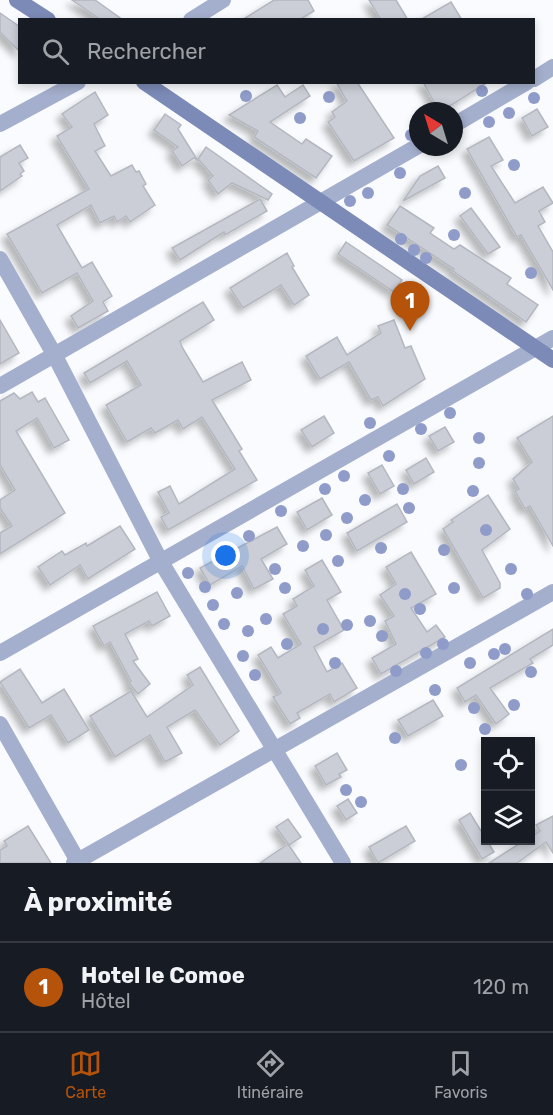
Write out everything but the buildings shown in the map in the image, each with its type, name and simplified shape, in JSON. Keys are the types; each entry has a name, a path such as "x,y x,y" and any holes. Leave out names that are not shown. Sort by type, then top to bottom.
{"main road":[{"path":"17,0 45,18"},
{"path":"147,84 553,360"}],"street":[{"path":"194,18 223,0"},
{"path":"535,78 553,68"},
{"path":"0,124 74,84"},
{"path":"463,120 524,84"},
{"path":"0,386 409,151"},
{"path":"0,259 54,354 161,561 343,863"},
{"path":"0,653 553,338"},
{"path":"0,724 77,862 553,592"}],"place":[{"name":"Hotel le Comoe","path":"410,331"}]}
